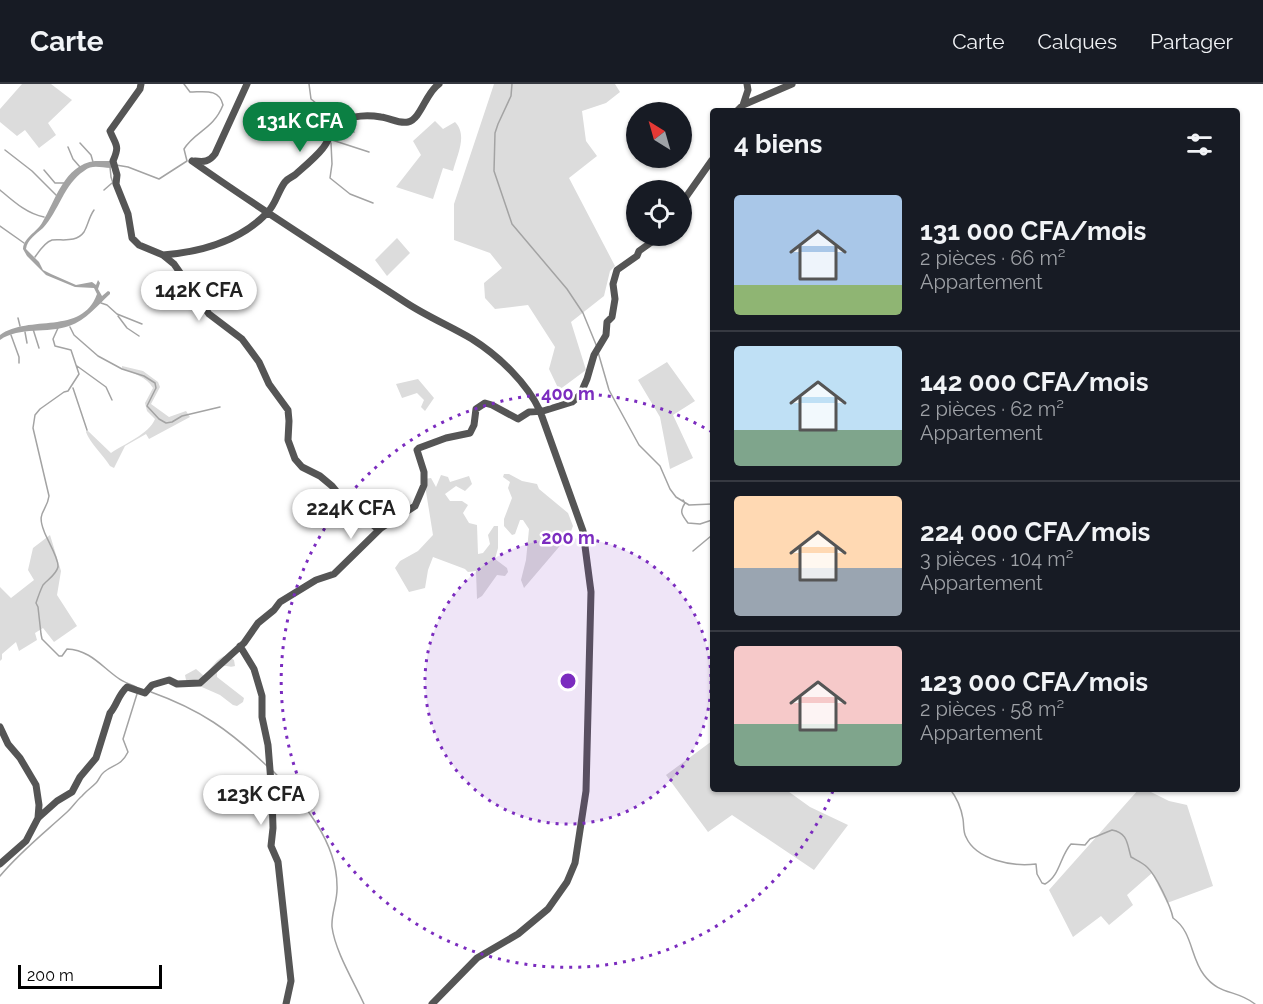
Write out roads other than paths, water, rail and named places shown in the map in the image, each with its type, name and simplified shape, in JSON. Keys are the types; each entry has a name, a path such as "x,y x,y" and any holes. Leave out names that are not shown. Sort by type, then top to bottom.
{"street":[{"path":"141,84 140,89 110,131 118,150 113,160 117,175 116,184 128,214 132,238 144,248 163,255 174,264 209,314 237,334 258,362 269,384 288,410 290,421 288,440 295,459 302,467 320,476 332,486 355,514 365,518 379,530"},
{"path":"247,84 215,154 204,162 192,161 267,213 426,316 483,346 509,370 533,396 540,411 583,531 591,592 586,791 575,863 567,882 548,909 518,934 477,958 432,1004"},
{"path":"163,255 192,251 234,238 252,227 274,204 285,181 323,148 342,122 361,116 381,117 406,123 416,117 439,84"},
{"path":"740,108 747,97 747,84"},
{"path":"740,108 792,84"},
{"path":"692,188 710,163"},
{"path":"0,864 26,841 38,818 57,801 69,795 96,758 110,713 121,692 127,687 145,693 152,684 170,680 177,684 200,683 244,644 258,623 280,602 316,580 334,574 379,530 415,506 423,490 424,472 417,450 419,448 446,438 470,433 474,425 476,409 484,403 518,419 529,412 572,402 580,396 594,355 606,335 607,322 612,317 615,299 613,284 617,270 637,256 639,251 646,246"},
{"path":"240,646 254,669 262,696 262,717 268,745 272,795 271,846 278,862 291,981 286,1004"},
{"path":"0,727 8,744 20,758 36,785 38,818"}],"waterway":[{"path":"116,165 128,167 159,179 187,161 184,149 214,120 223,105 214,93 190,92 184,84"},
{"path":"309,84 311,99 338,121"},
{"path":"512,84 511,96 495,133 494,171 512,224 567,289 583,313 597,347"},
{"path":"342,123 354,132"},
{"path":"333,138 340,127"},
{"path":"332,140 369,152"},
{"path":"80,143 91,155 93,162"},
{"path":"331,143 330,178 350,194 373,203"},
{"path":"68,147 73,159 80,167"},
{"path":"5,150 32,171 56,195"},
{"path":"110,167 113,183"},
{"path":"44,170 55,183 64,183"},
{"path":"104,190 112,183"},
{"path":"0,190 26,210 44,217"},
{"path":"35,257 49,241 69,240 81,235 94,210"},
{"path":"0,226 24,243"},
{"path":"101,303 117,314 142,324"},
{"path":"118,316 127,328 139,336"},
{"path":"18,318 20,326"},
{"path":"70,327 74,335 98,356 155,383 156,388 147,406 166,423 182,416 220,407"},
{"path":"58,328 53,339 55,346 71,350 79,374 68,391 40,409 35,415 33,428 49,496 41,519 58,567 54,575 43,585 36,603 42,639 59,656 62,656 67,649 82,652 95,659 120,679 136,687"},
{"path":"33,329 39,348"},
{"path":"25,332 27,343"},
{"path":"11,335 19,363"},
{"path":"598,352 609,390 639,445 660,466 670,489 676,497 689,505 710,504"},
{"path":"77,366 106,387 112,400"},
{"path":"73,388 87,430"},
{"path":"683,500 685,503 682,513 688,523 700,524 710,521"},
{"path":"693,551 710,537"},
{"path":"151,692 185,706 214,722 267,766"},
{"path":"0,876 68,811 103,773 125,757 128,752 123,739 137,694"},
{"path":"273,771 296,795 325,838 331,854 337,886 332,922 334,936 364,1004"},
{"path":"952,792 960,807 964,833 971,845 986,856 1006,863 1036,864 1037,874 1045,884 1054,876 1071,844 1085,845 1090,839 1112,830 1117,831 1124,836 1131,857 1145,866 1155,877 1173,918 1188,937 1199,968 1204,975 1216,986 1255,1004"}]}
